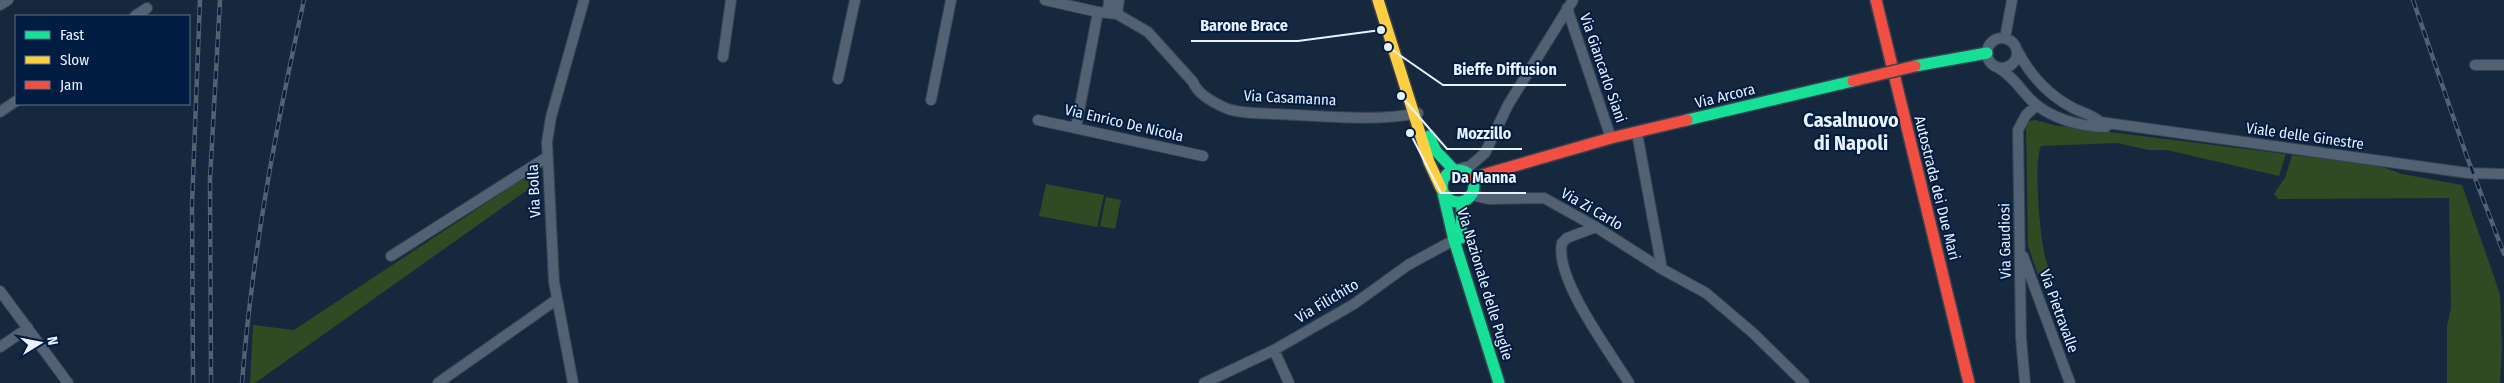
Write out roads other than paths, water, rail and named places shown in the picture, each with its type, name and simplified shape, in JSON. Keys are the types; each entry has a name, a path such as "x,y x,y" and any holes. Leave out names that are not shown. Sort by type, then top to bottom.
{"main road":[{"name":"Via Nazionale delle Puglie","path":"1378,0 1418,113 1432,146 1441,158 1456,169"},
{"name":"Via Nazionale delle Puglie","path":"1388,0 1429,162 1442,190 1507,383"},
{"name":"Autostrada dei Due Mari","path":"1876,0 1969,383"},
{"name":"Via Arcora","path":"1472,178 1496,169 1590,146 1611,138 1915,66 1987,53"},
{"path":"1878,58 1884,87"},
{"path":"1456,169 1466,172 1472,178 1474,187 1466,199 1451,201 1442,190 1446,174 1456,169"},
{"name":"Via Nazionale delle Puglie","path":"1466,199 1458,239 1500,383"}],"street":[{"path":"0,5 8,0"},
{"name":"Via Bolla","path":"573,383 556,300 547,158 551,117 584,0"},
{"path":"723,57 731,0"},
{"path":"838,79 856,0"},
{"path":"931,100 951,0"},
{"name":"Via Casamanna","path":"1045,0 1108,13 1148,32 1193,82 1196,90 1229,109 1312,116 1418,113"},
{"path":"1076,127 1108,13 1109,0"},
{"path":"1108,13 1119,0"},
{"path":"2006,38 2012,0"},
{"path":"1456,169 1470,166 1485,153 1508,105 1570,4"},
{"name":"Via Giancarlo Siani","path":"1570,4 1611,138"},
{"path":"136,15 147,8"},
{"path":"2006,38 2013,42 2017,50 2016,59 2010,66 1997,67 1990,62 1987,53 1992,41 2006,38"},
{"name":"Viale delle Ginestre","path":"2017,50 2024,64 2051,93 2074,108 2095,116 2100,122 2489,174 2504,174"},
{"path":"2475,65 2504,66"},
{"name":"Viale delle Ginestre","path":"1997,67 2020,85 2036,105 2067,120 2103,127 2118,125"},
{"path":"0,112 15,102"},
{"name":"Via Gaudiosi","path":"2025,383 2021,338 2018,130 2026,115 2036,105"},
{"name":"Via Enrico De Nicola","path":"1038,120 1203,156"},
{"path":"1636,133 1662,269"},
{"path":"391,256 547,158"},
{"name":"Viale delle Ginestre","path":"2489,174 2504,181"},
{"name":"Via Zi Carlo","path":"1466,199 1544,198 1596,227 1662,269 1706,293 1753,333 1804,383"},
{"path":"1596,227 1567,238 1562,243 1561,262 1583,308 1629,383"},
{"name":"Via Filichito","path":"1204,383 1274,350 1354,304 1408,265 1458,239"},
{"name":"Via Pietravalle","path":"2020,248 2070,383"},
{"path":"0,292 68,383"},
{"path":"438,383 556,300"},
{"path":"0,346 28,328"},
{"path":"1274,350 1289,383"}],"railway":[{"path":"193,383 192,204 200,0"},
{"path":"211,383 210,179 220,0"},
{"path":"242,383 246,334 266,190 304,0"},
{"path":"2413,0 2467,157 2504,254"}],"place":[{"name":"Barone Brace","path":"1381,30"},
{"name":"Bieffe Diffusion","path":"1388,47"},
{"name":"Mozzillo","path":"1401,96"},
{"name":"Da Manna","path":"1410,133"}],"district":[{"name":"Casalnuovo di Napoli","path":"1851,132"}]}
